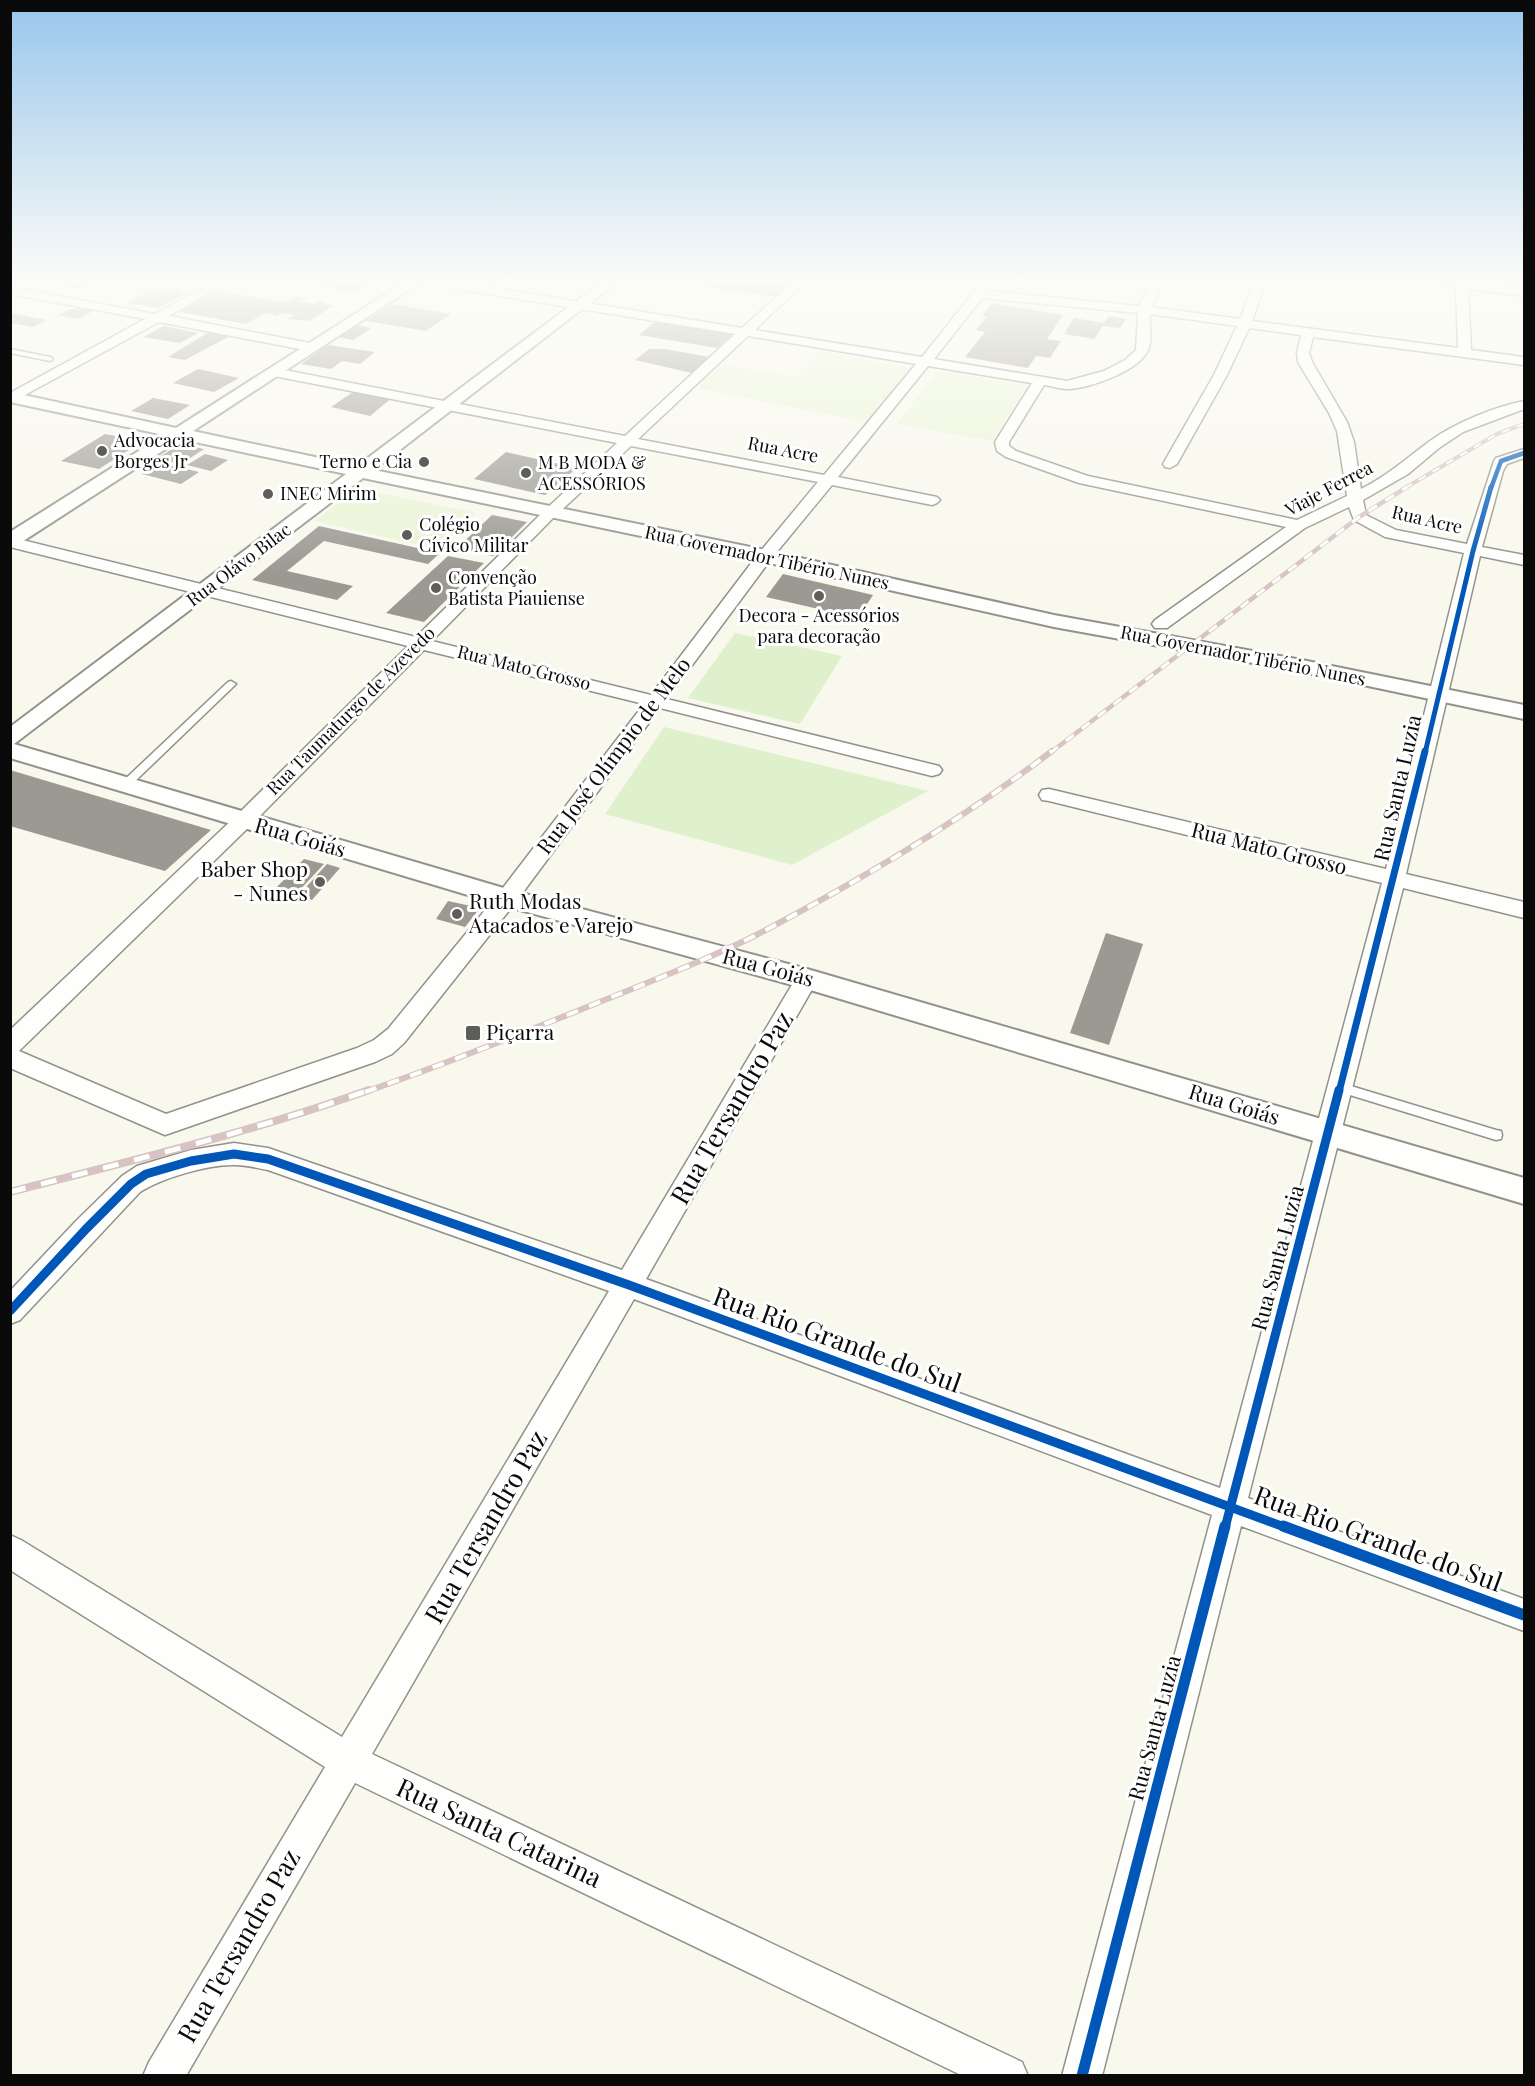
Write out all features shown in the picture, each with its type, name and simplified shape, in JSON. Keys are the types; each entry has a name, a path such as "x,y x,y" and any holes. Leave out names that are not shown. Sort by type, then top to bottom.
{"street":[{"path":"11,398 45,379"},
{"path":"10,542 263,379"},
{"name":"Rua Acre","path":"311,379 932,500"},
{"name":"Rua Olávo Bilac","path":"10,738 481,379"},
{"name":"Rua Taumaturgo de Azevedo","path":"10,1045 243,821 550,513 694,379"},
{"name":"Rua José Olímpio de Melo","path":"10,1057 165,1125 366,1055 383,1047 396,1036 507,898 765,556 911,379"},
{"path":"1030,379 1082,384 1092,379"},
{"path":"1170,464 1219,379"},
{"path":"1315,379 1343,429 1352,464 1354,498"},
{"path":"1040,381 1002,442 1002,448 1011,454 1084,480 1299,525"},
{"name":"Rua Governador Tibério Nunes","path":"11,398 550,513 765,556 1054,621 1302,666 1524,712"},
{"name":"Viaje Ferrea","path":"1161,624 1299,525 1403,471 1434,445 1458,429 1524,405"},
{"name":"Rua Santa Luzia","path":"1082,2076 1395,880 1473,551 1496,471 1501,461 1518,455"},
{"name":"Rua Acre","path":"1354,498 1359,517 1391,534 1524,560"},
{"name":"Rua Mato Grosso","path":"10,542 932,770"},
{"name":"Rua Goiás","path":"10,750 507,898 807,979 1524,1191"},
{"name":"Rua Mato Grosso","path":"1049,795 1524,910"},
{"name":"Rua Tersandro Paz","path":"164,2076 807,979"},
{"name":"Rua Rio Grande do Sul","path":"10,1311 131,1184 146,1174 216,1156 234,1154 268,1159 629,1285 1524,1615"},
{"name":"Rua Santa Catarina","path":"10,1551 348,1761 1008,2076"}],"lane":[{"path":"125,784 231,684"},
{"path":"1341,1088 1496,1135"}],"green space":[{"path":"707,379 904,379 867,422 697,388"},
{"path":"931,379 988,379 1028,386 992,441 897,424"},
{"path":"357,488 476,513 437,549 315,521"},
{"path":"735,633 842,656 800,724 688,698"},
{"path":"664,727 928,791 792,865 605,814"}],"building":[{"path":"180,379 237,379 214,392 173,383"},
{"path":"356,390 393,397 370,416 331,407"},
{"path":"153,398 190,405 168,419 131,411"},
{"name":"Advocacia Borges Jr","path":"105,434 143,441 99,469 61,461"},
{"path":"180,444 204,449 181,464 156,459"},
{"name":"M B MODA & ACESSÓRIOS","path":"506,452 577,468 545,495 474,479"},
{"path":"205,454 228,460 211,471 187,465"},
{"path":"161,463 199,472 181,484 142,474"},
{"path":"492,515 527,522 493,556 457,548"},
{"path":"319,526 440,553 428,564 324,541 287,571 353,586 337,600 252,580"},
{"name":"Convenção Batista Piauiense","path":"448,556 484,563 424,622 386,613"},
{"name":"Decora - Acessórios para decoração","path":"783,574 873,595 858,618 766,597"},
{"path":"10,770 211,830 165,871 10,826"},
{"path":"304,859 324,864 294,896 273,891"},
{"name":"Baber Shop - Nunes","path":"327,864 340,868 312,900 299,895"},
{"name":"Ruth Modas Atacados e Varejo","path":"448,901 480,908 465,927 436,919"},
{"path":"1106,933 1143,944 1109,1045 1070,1033"}],"railway":[{"path":"1405,488 1497,434 1524,424"},
{"path":"1050,753 1359,517 1407,487"},
{"path":"365,1092 543,1025 744,941 839,890 912,847 983,801 1052,751"},
{"path":"10,1192 236,1133 369,1090"}],"cycle path":[{"path":"1082,2076 1394,880 1473,551 1496,471 1501,461 1524,453"},
{"path":"10,1311 86,1229 131,1184 146,1174 191,1161 234,1154 268,1159 629,1285 1524,1615"}],"place":[{"name":"Advocacia Borges Jr","path":"102,451"},
{"name":"Terno e Cia","path":"424,462"},
{"name":"M B MODA & ACESSÓRIOS","path":"526,473"},
{"name":"INEC Mirim","path":"268,494"},
{"name":"Colégio Cívico Militar","path":"407,535"},
{"name":"Convenção Batista Piauiense","path":"436,588"},
{"name":"Decora - Acessórios para decoração","path":"819,596"},
{"name":"Baber Shop - Nunes","path":"320,882"},
{"name":"Ruth Modas Atacados e Varejo","path":"457,914"},
{"name":"Piçarra","path":"473,1033"}]}
